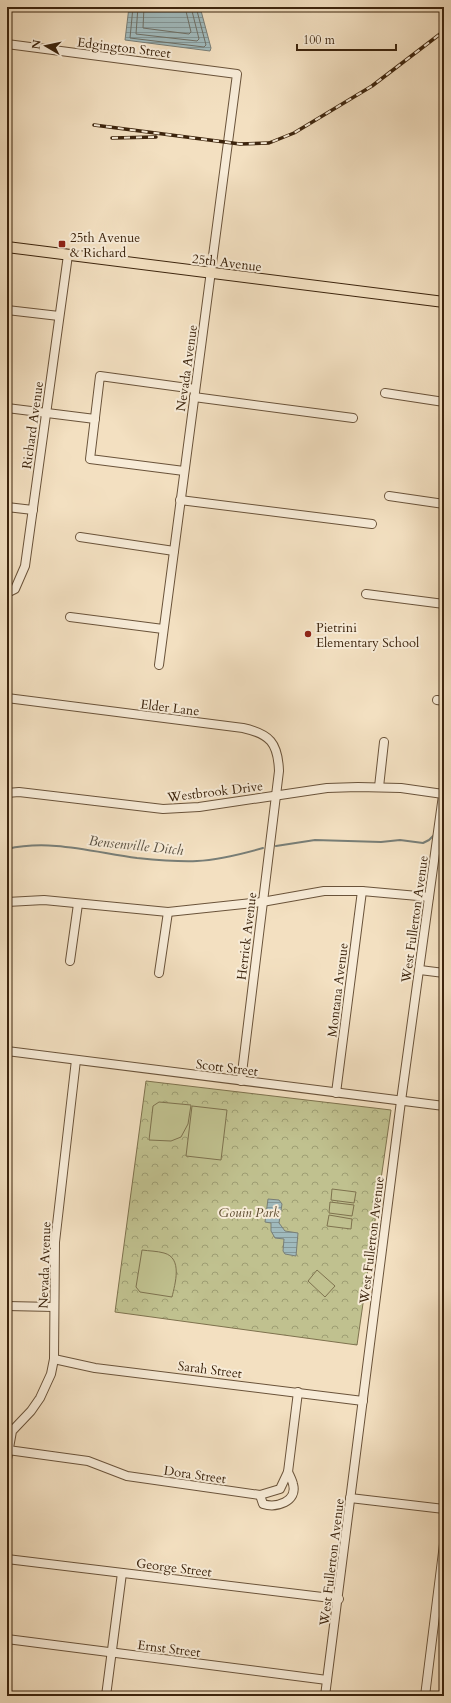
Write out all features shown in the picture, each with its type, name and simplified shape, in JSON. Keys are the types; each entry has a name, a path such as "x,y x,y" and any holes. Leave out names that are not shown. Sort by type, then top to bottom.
{"main road":[{"name":"25th Avenue","path":"7,247 444,302"}],"street":[{"name":"Edgington Street","path":"7,44 237,74"},
{"name":"Nevada Avenue","path":"159,665 237,74"},
{"name":"Richard Avenue","path":"7,593 15,589 25,566 68,255"},
{"path":"7,310 59,316"},
{"path":"184,471 90,459 100,376 195,393 353,418"},
{"path":"385,393 444,402"},
{"path":"7,408 95,419"},
{"path":"389,496 444,504"},
{"path":"180,500 372,524"},
{"path":"7,507 33,510"},
{"path":"80,537 174,551"},
{"path":"366,594 444,604"},
{"path":"70,617 163,629"},
{"name":"Elder Lane","path":"7,698 243,728 256,731 268,739 274,745 278,753 279,771 276,795"},
{"path":"379,787 384,742"},
{"name":"Westbrook Drive","path":"7,793 19,792 163,810 199,807 327,788 379,787 444,791"},
{"name":"West Fullerton Avenue","path":"327,1696 350,1498 401,1101 429,897 439,840 444,791"},
{"name":"Herrick Avenue","path":"241,1080 276,795"},
{"path":"7,902 38,899 168,912 262,902 324,892 362,891 429,897"},
{"name":"Montana Avenue","path":"336,1093 362,891"},
{"path":"70,961 78,904"},
{"path":"159,973 168,912"},
{"path":"420,970 444,973"},
{"name":"Scott Street","path":"7,1051 444,1106"},
{"name":"Nevada Avenue","path":"7,1459 12,1431 31,1411 47,1386 54,1359 55,1242 76,1060"},
{"path":"7,1306 54,1308"},
{"name":"Sarah Street","path":"54,1359 95,1368 363,1401"},
{"name":"Dora Street","path":"8,1450 88,1461 127,1476 260,1495 280,1490 288,1472 298,1392"},
{"path":"260,1495 263,1504 271,1506 285,1504 292,1497 294,1485 288,1472"},
{"path":"350,1498 444,1509"},
{"path":"425,1696 444,1544"},
{"name":"George Street","path":"7,1559 339,1599"},
{"path":"106,1696 122,1573"},
{"name":"Ernst Street","path":"7,1639 328,1680"}],"green space":[{"name":"Gouin Park","path":"146,1081 391,1110 357,1345 115,1312"},
{"path":"159,1102 191,1105 188,1124 181,1137 171,1141 149,1140 153,1106"},
{"path":"192,1106 227,1110 221,1160 186,1156"},
{"path":"332,1189 356,1192 354,1203 331,1200"},
{"path":"330,1202 354,1205 352,1216 329,1213"},
{"path":"329,1215 352,1219 351,1229 327,1226"},
{"path":"142,1250 164,1253 174,1260 176,1266 176,1279 172,1297 140,1292 136,1287"},
{"path":"317,1270 335,1286 325,1297 308,1281"}],"water":[{"path":"129,7 200,7 211,48 210,51 125,40"},
{"path":"268,1199 279,1200 282,1204 279,1223 285,1231 298,1233 296,1256 285,1254 283,1251 284,1239 275,1238 271,1231 271,1223 265,1222"}],"waterway":[{"path":"276,846 315,840 381,842 400,840 423,843 434,835"},
{"name":"Bensenville Ditch","path":"7,849 23,846 55,846 137,858 167,861 190,861 222,858 263,848"}],"railway":[{"path":"94,125 240,144 269,143 294,133 372,86 444,31"},
{"path":"112,138 156,137"}],"place":[{"name":"25th Avenue & Richard","path":"62,244"},
{"name":"Pietrini Elementary School","path":"308,634"}]}
